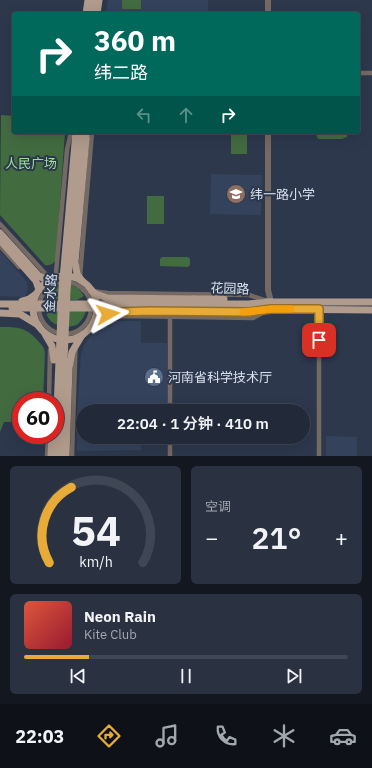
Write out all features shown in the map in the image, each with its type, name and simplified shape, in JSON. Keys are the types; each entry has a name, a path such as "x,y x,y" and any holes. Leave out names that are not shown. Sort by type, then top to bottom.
{"main road":[{"path":"84,0 89,12"},
{"path":"88,0 89,12"},
{"path":"89,12 93,0"},
{"path":"90,12 99,0"},
{"path":"0,302 24,300 39,293 59,272 73,134"},
{"name":"金水路","path":"55,456 62,290 73,134"},
{"name":"金水路","path":"60,456 67,290 81,134"},
{"path":"0,313 20,314 47,331 52,337 65,340 74,339 79,333 89,329 90,322 96,314 96,305 94,296 84,287 78,274 75,262 86,135"},
{"path":"0,233 39,276 52,281"},
{"path":"0,240 36,281 39,293 33,308 34,317 38,325"},
{"name":"花园路","path":"52,281 67,276 76,278 84,287 107,298 240,299 271,305 319,309 372,310"},
{"path":"0,302 39,306"},
{"name":"花园路","path":"90,322 108,314 119,312 249,312 271,305 372,302"},
{"path":"0,308 39,306 271,305"},
{"path":"47,331 54,357 53,392"},
{"path":"66,456 69,368 72,352 79,333"},
{"path":"51,456 52,444"}],"street":[{"path":"268,0 268,12"},
{"path":"360,73 372,73"},
{"path":"92,134 84,287 91,306 90,322 123,316 253,318 271,305"},
{"path":"268,134 268,290 271,305"},
{"path":"0,224 52,281"},
{"path":"0,246 39,293 41,319 47,331 49,392"},
{"path":"84,287 108,293 249,294 271,305"},
{"path":"319,309 319,456"},
{"path":"170,317 170,404"},
{"path":"72,456 79,333"},
{"path":"47,456 48,444"},
{"path":"170,444 170,456"}],"shaded area":[{"path":"108,0 208,0 208,12 106,12"},
{"name":"纬一路小学","path":"211,174 262,175 261,215 210,214"},
{"path":"0,251 26,281 28,287 26,295 23,297 0,296"},
{"path":"104,321 141,321 141,343 167,343 168,404 78,404 81,355 84,345 99,325"},
{"path":"326,436 357,437 357,456 326,456"},
{"path":"77,444 141,444 141,450 77,451"}],"green space":[{"path":"122,0 141,0 141,9 122,9"},
{"name":"人民广场","path":"1,115 12,116 12,134 65,134 56,259 54,262 50,265 45,265 0,215"},
{"path":"231,134 247,134 247,154 231,154"},
{"path":"316,134 347,134 347,137 342,139 319,139"},
{"path":"147,196 164,196 164,224 147,224"},
{"path":"162,257 188,257 190,259 190,265 188,267 160,266 160,259"},
{"path":"66,283 78,288 84,296 77,300 45,299 46,295 52,288"},
{"path":"87,309 79,323 69,327 52,322 45,311"},
{"path":"0,327 12,327 25,330 30,333 43,347 45,352 43,392 12,392 12,422 4,422 0,432"}],"slow traffic":[{"path":"243,312 271,309 291,309"}],"place":[{"name":"纬一路小学","path":"236,194"},
{"name":"河南省科学技术厅","path":"154,377"}],"route":[{"path":"108,314 112,312 149,311 249,312 271,309 319,309 319,340"}]}
